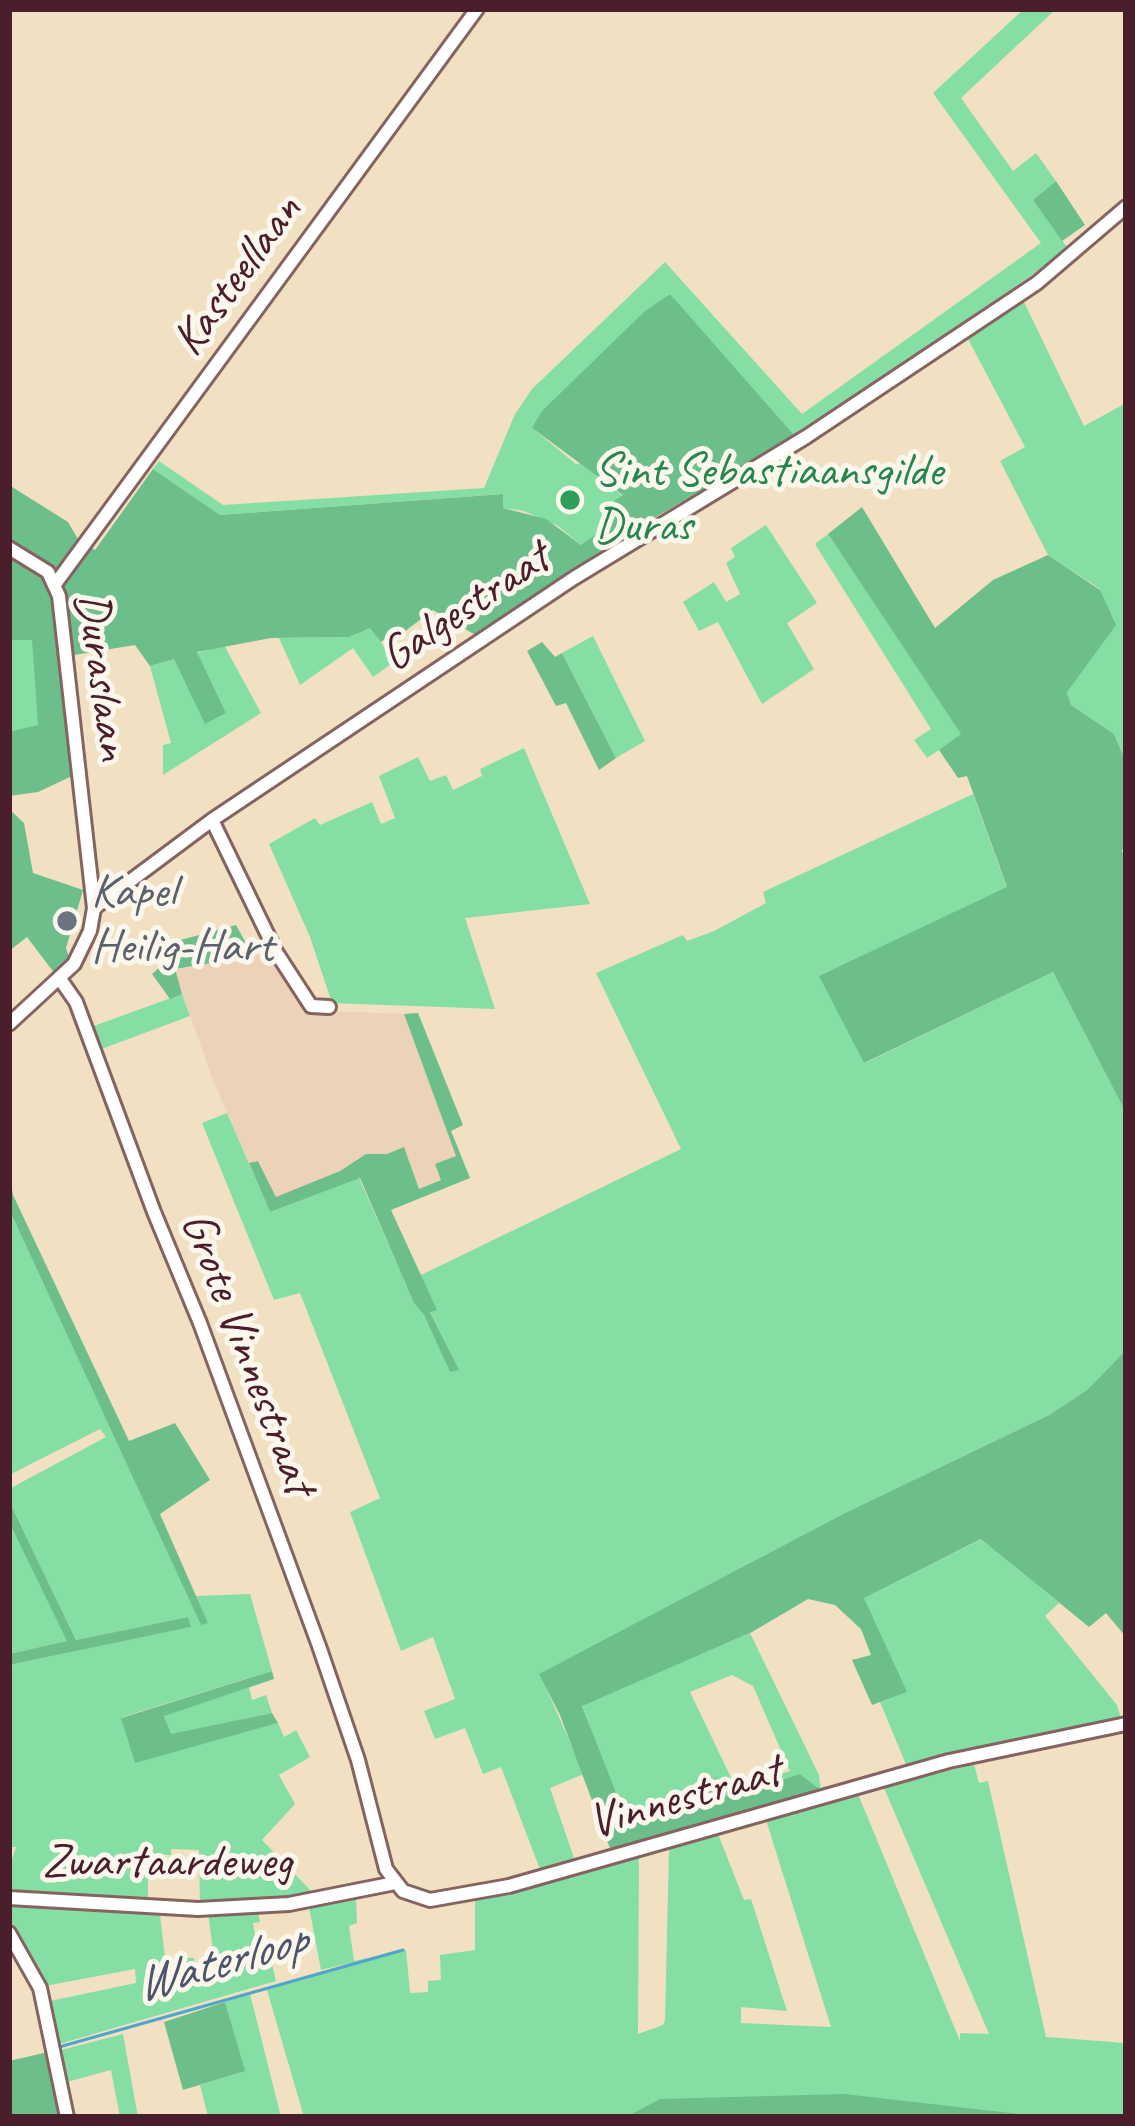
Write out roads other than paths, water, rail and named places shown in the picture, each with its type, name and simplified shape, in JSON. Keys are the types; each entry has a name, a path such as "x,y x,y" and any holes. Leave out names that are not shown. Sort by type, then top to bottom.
{"street":[{"name":"Kasteellaan","path":"56,584 477,9"},
{"name":"Galgestraat","path":"94,908 212,820 574,578 806,437 1001,307 1094,238 1126,207"},
{"name":"Duraslaan","path":"9,548 48,572 56,584 94,908"},
{"path":"212,820 276,952 310,1006 328,1007"},
{"path":"9,1024 60,979 82,949 94,908"},
{"name":"Grote Vinnestraat","path":"60,979 76,1002 200,1323 358,1760 386,1869 395,1883"},
{"name":"Vinnestraat","path":"395,1883 415,1898 430,1900 475,1893 949,1761 1126,1724"},
{"name":"Zwartaardeweg","path":"9,1898 198,1909 289,1904 395,1883"},
{"path":"9,1933 40,1988 67,2117"}],"waterway":[{"name":"Waterloop","path":"59,2047 403,1950"}],"place":[{"name":"Sint Sebastiaansgilde Duras","path":"570,500"},
{"name":"Kapel Heilig-Hart","path":"67,921"}]}
